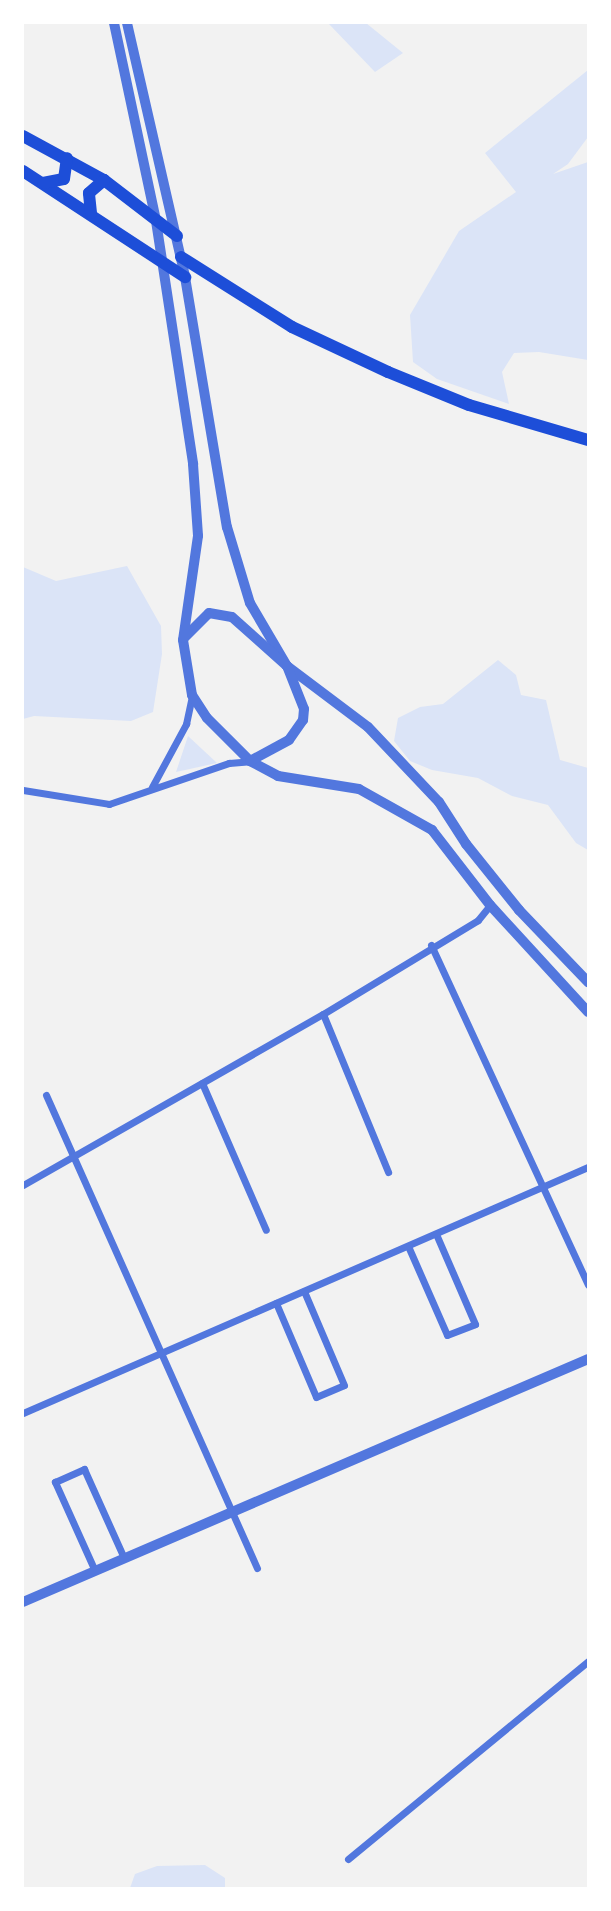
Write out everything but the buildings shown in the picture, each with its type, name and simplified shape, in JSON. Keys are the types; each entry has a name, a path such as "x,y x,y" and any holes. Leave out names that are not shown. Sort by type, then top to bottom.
{"main road":[{"path":"23,136 104,180 177,236"},
{"path":"43,183 64,179 67,158"},
{"path":"23,171 185,276"},
{"path":"91,213 89,193 104,180"},
{"path":"181,257 292,327 388,372 470,405 588,440"}],"street":[{"path":"114,23 156,220 193,464 198,536 183,640 192,695 186,724 151,788"},
{"path":"23,790 109,804 151,788 250,761 289,740 303,720 304,709 287,666 250,603 227,527 185,276 127,23"},
{"path":"183,640 209,613 232,617 287,666 368,727 421,783 519,910 588,982"},
{"path":"192,695 207,718 250,761 278,776 359,789 387,800 446,844 490,905 588,1012"},
{"path":"23,1185 323,1014 431,945 478,920 490,905"},
{"path":"431,945 588,1285"},
{"path":"323,1014 388,1172"},
{"path":"202,1083 266,1230"},
{"path":"46,1095 257,1568"},
{"path":"23,1413 588,1167"},
{"path":"408,1246 447,1335 475,1324 436,1234"},
{"path":"276,1303 316,1397 344,1385 304,1291"},
{"path":"23,1602 588,1359"},
{"path":"95,1571 55,1482 84,1469 124,1558"},
{"path":"348,1859 588,1661"}],"shaded area":[{"path":"328,23 366,23 403,53 375,72"},
{"path":"588,70 588,137 568,164 553,174 588,162 588,360 539,352 514,353 502,372 509,404 437,379 413,362 410,315 459,231 516,192 485,153"},
{"path":"127,566 161,626 162,654 153,712 131,721 34,716 23,719 23,567 56,581"},
{"path":"498,660 516,675 521,695 546,700 560,760 588,768 588,850 576,843 548,805 512,796 478,778 432,770 410,761 394,741 398,718 420,707 443,704"},
{"path":"188,736 217,763 176,772"},
{"path":"205,1865 225,1878 225,1888 130,1888 135,1874 157,1866"}]}
